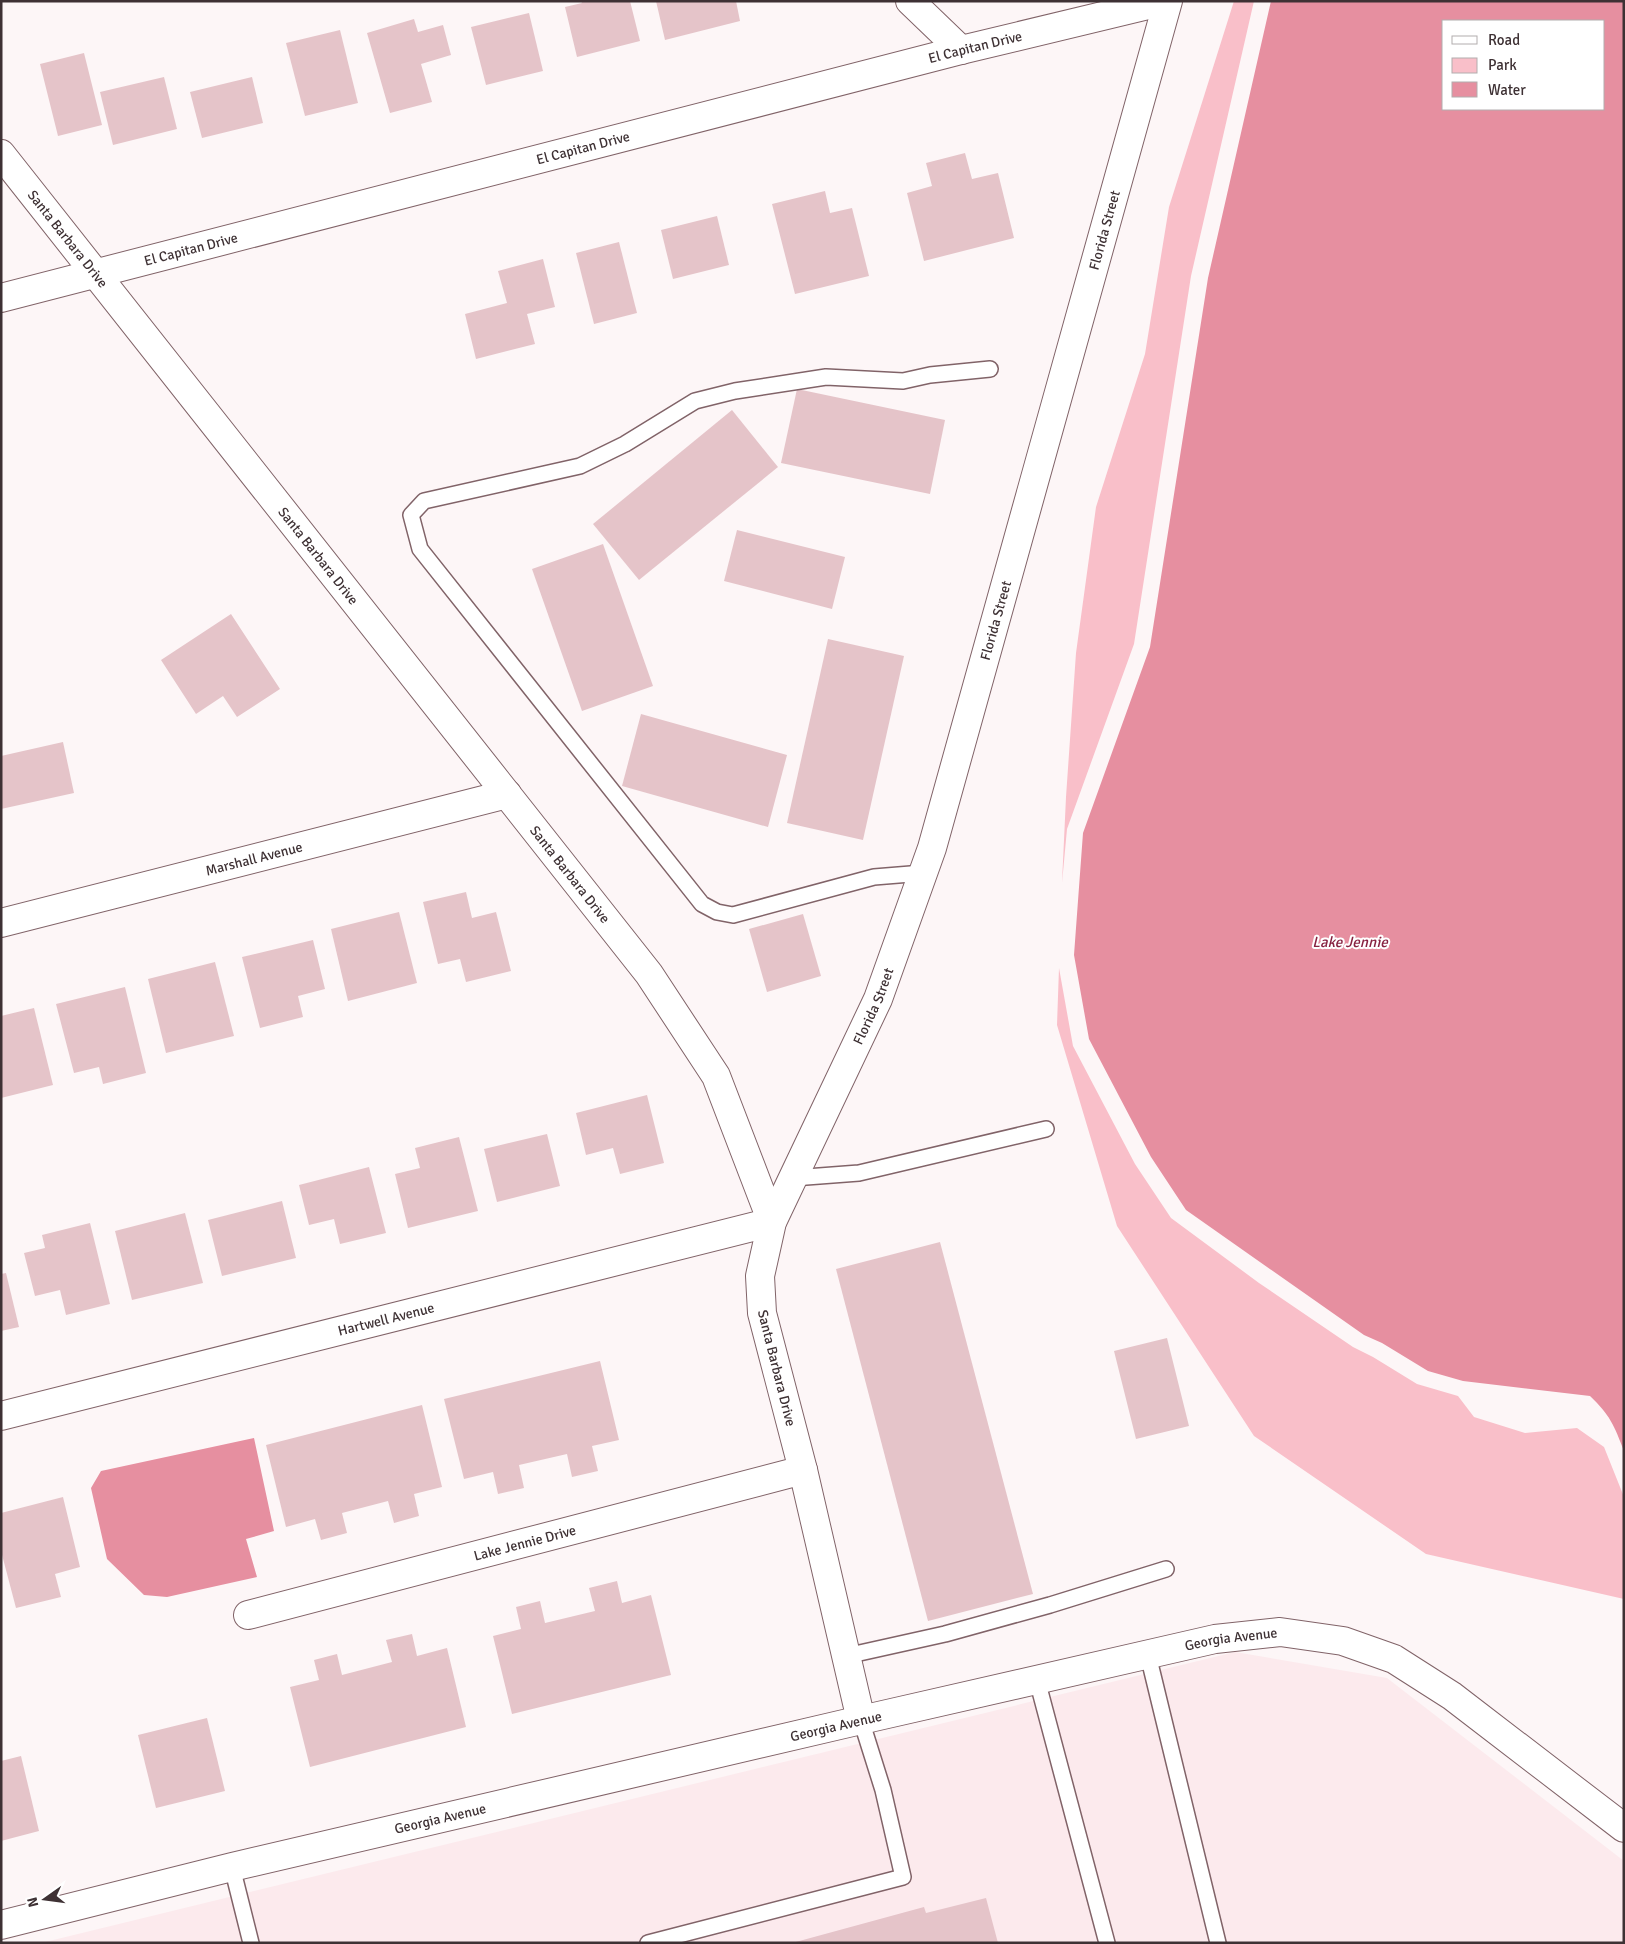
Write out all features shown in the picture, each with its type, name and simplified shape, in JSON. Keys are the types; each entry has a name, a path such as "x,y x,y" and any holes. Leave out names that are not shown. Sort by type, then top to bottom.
{"street":[{"path":"910,1 961,50"},
{"name":"El Capitan Drive","path":"1,298 961,50 1166,1"},
{"name":"Florida Street","path":"772,1222 878,999 923,873 1166,1"},
{"name":"Santa Barbara Drive","path":"1,154 649,974 716,1076 772,1222 760,1276 762,1313 803,1470 861,1720"},
{"name":"Marshall Avenue","path":"1,923 507,794"},
{"name":"Hartwell Avenue","path":"1,1416 772,1222"},
{"name":"Lake Jennie Drive","path":"248,1615 803,1470"},
{"name":"Georgia Avenue","path":"1,1925 232,1867 1148,1654 1215,1639 1280,1632 1343,1641 1394,1659 1452,1696 1624,1828"}],"lane":[{"path":"923,873 874,877 733,915 717,912 702,904 420,549 411,515 424,502 580,466 625,444 694,401 735,391 826,377 903,380 930,375 990,369"},
{"path":"793,1178 859,1173 1046,1129"},
{"path":"846,1656 945,1634 1050,1605 1166,1569"},
{"path":"1148,1654 1218,1943"},
{"path":"1036,1680 1107,1943"},
{"path":"648,1943 903,1878 883,1790 861,1720"},
{"path":"232,1867 251,1943"}],"shaded area":[{"path":"1235,1652 1387,1678 1624,1861 1624,1943 41,1943"}],"green space":[{"path":"1234,1 1254,1 1191,276 1134,644 1067,829 1062,883 1076,653 1096,507 1145,354 1169,207"},
{"path":"1059,968 1073,1046 1135,1164 1171,1218 1259,1283 1353,1347 1417,1384 1458,1396 1474,1417 1525,1433 1577,1428 1604,1447 1624,1497 1624,1599 1426,1554 1254,1436 1117,1226 1057,1025"}],"water":[{"name":"Lake Jennie","path":"1271,1 1624,1 1624,1451 1611,1421 1590,1396 1463,1381 1428,1371 1382,1343 1364,1335 1186,1210 1151,1157 1089,1039 1074,955 1083,833 1150,647 1208,278"},
{"path":"254,1438 274,1531 246,1539 257,1577 167,1597 144,1595 107,1559 91,1488 101,1471"}],"building":[{"path":"581,1 630,1 640,41 577,57 565,7 582,3"},
{"path":"656,1 736,1 740,21 665,40"},
{"path":"529,13 543,71 486,85 471,27"},
{"path":"414,19 418,32 443,25 451,55 421,64 432,102 390,113 367,33"},
{"path":"340,30 358,103 305,116 286,43"},
{"path":"84,53 102,125 58,136 40,64"},
{"path":"164,77 177,129 113,145 100,92"},
{"path":"252,77 263,123 202,138 190,92"},
{"path":"965,153 972,179 998,173 1014,238 924,261 907,193 932,186 926,163"},
{"path":"825,191 830,213 852,208 869,276 795,294 772,204"},
{"path":"717,216 729,265 673,279 661,230"},
{"path":"619,242 637,313 594,324 576,253"},
{"path":"543,259 555,307 527,314 535,344 476,359 465,314 507,303 498,271"},
{"path":"797,389 945,420 930,494 781,463"},
{"path":"732,410 778,467 639,580 593,524"},
{"path":"737,530 845,557 832,609 724,581"},
{"path":"603,544 653,686 582,711 532,569"},
{"path":"231,614 280,689 237,717 223,696 196,714 161,660"},
{"path":"828,639 904,656 863,840 787,823"},
{"path":"641,714 787,755 768,827 622,786"},
{"path":"63,742 74,793 1,809 1,756"},
{"path":"466,892 472,918 496,912 511,971 466,982 460,959 438,964 423,902"},
{"path":"399,912 417,983 348,1001 331,929"},
{"path":"803,914 821,976 767,992 749,929"},
{"path":"313,940 325,989 298,996 303,1017 260,1028 242,957"},
{"path":"215,962 234,1036 166,1053 148,979"},
{"path":"125,987 146,1073 103,1084 99,1067 74,1073 56,1004"},
{"path":"34,1008 53,1085 1,1098 1,1016"},
{"path":"647,1095 664,1163 620,1174 613,1148 586,1155 576,1113"},
{"path":"547,1134 560,1186 497,1202 484,1149"},
{"path":"459,1137 478,1211 408,1228 395,1174 420,1168 415,1148"},
{"path":"369,1167 386,1233 340,1244 334,1219 309,1225 299,1185"},
{"path":"282,1201 296,1258 222,1276 208,1220"},
{"path":"185,1213 203,1283 132,1300 115,1231"},
{"path":"90,1223 110,1304 66,1315 60,1290 35,1296 24,1253 45,1248 42,1235"},
{"path":"940,1242 1033,1594 928,1621 836,1269"},
{"path":"6,1273 19,1327 1,1331 1,1274"},
{"path":"1167,1338 1189,1426 1136,1439 1114,1351"},
{"path":"600,1361 619,1440 592,1446 598,1471 572,1477 567,1454 519,1465 524,1488 498,1494 493,1472 464,1479 444,1399"},
{"path":"422,1405 442,1487 414,1494 419,1516 394,1523 388,1501 342,1513 347,1533 321,1540 315,1519 286,1527 266,1445"},
{"path":"63,1497 80,1567 55,1574 61,1597 16,1608 1,1551 1,1513"},
{"path":"617,1581 622,1603 651,1595 671,1675 512,1714 493,1636 521,1629 516,1607 540,1601 545,1623 595,1611 589,1588"},
{"path":"412,1634 417,1656 447,1648 466,1727 310,1767 290,1687 319,1680 314,1660 337,1654 342,1675 392,1662 386,1640"},
{"path":"207,1718 225,1791 156,1808 138,1735"},
{"path":"21,1756 39,1831 1,1841 1,1761"},
{"path":"986,1898 998,1943 792,1943 924,1907 926,1913"}]}
